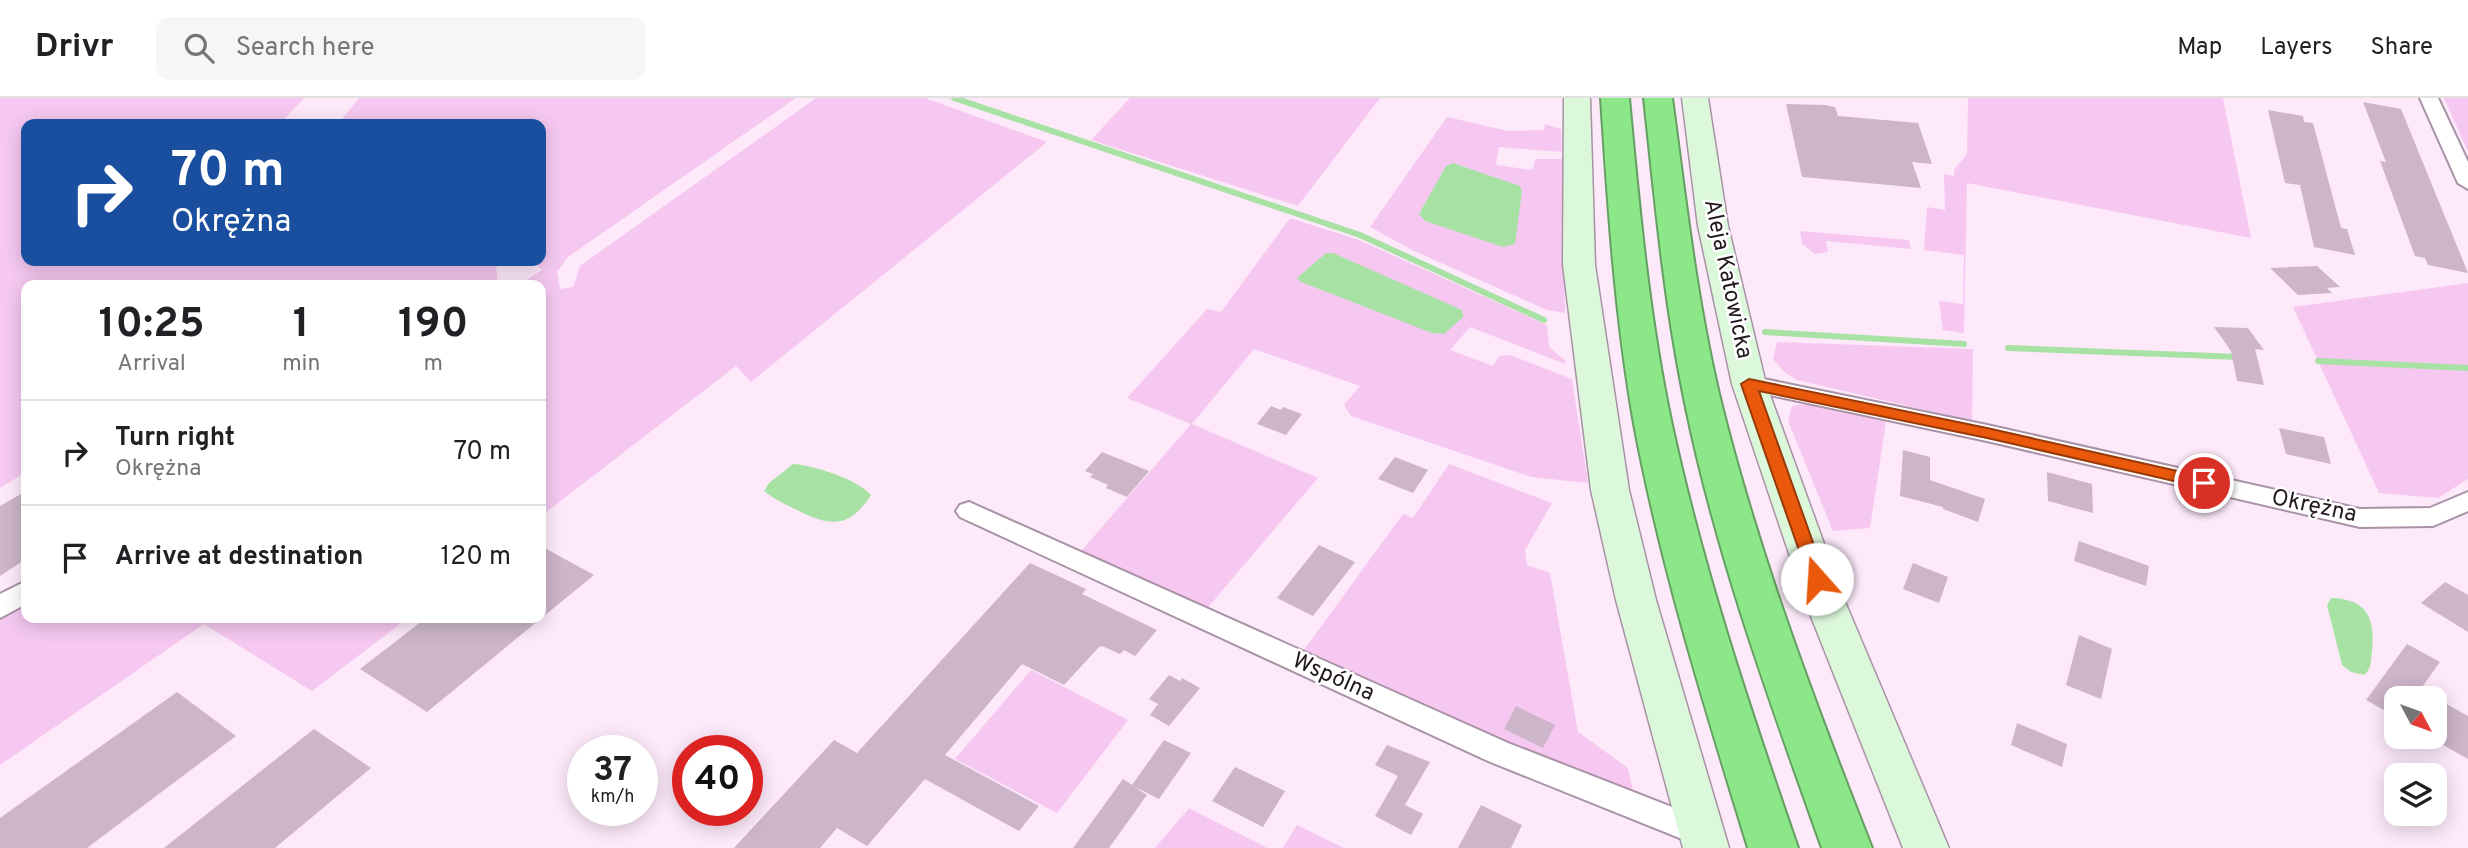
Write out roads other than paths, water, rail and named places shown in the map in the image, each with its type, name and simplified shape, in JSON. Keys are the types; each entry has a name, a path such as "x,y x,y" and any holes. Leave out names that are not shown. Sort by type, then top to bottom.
{"highway":[{"path":"1615,98 1628,261 1643,365 1662,466 1719,677 1773,848"},
{"path":"1658,98 1680,279 1706,406 1741,546 1847,848"}],"street":[{"path":"1577,98 1579,265 1610,490 1636,600 1704,841"},
{"name":"Aleja Katowicka","path":"1695,98 1713,226 1749,384 1826,604 1926,848"},
{"path":"2429,98 2468,183"},
{"name":"Okrężna","path":"1749,384 1987,433 2360,518 2433,517 2468,501"},
{"name":"Wspólna","path":"970,511 1498,752 1704,841"},
{"path":"0,608 21,594"}],"waterway":[{"path":"954,98 1360,235 1544,320"},
{"path":"1765,332 1964,344"},
{"path":"2008,348 2239,357"},
{"path":"2318,361 2468,368"}]}
